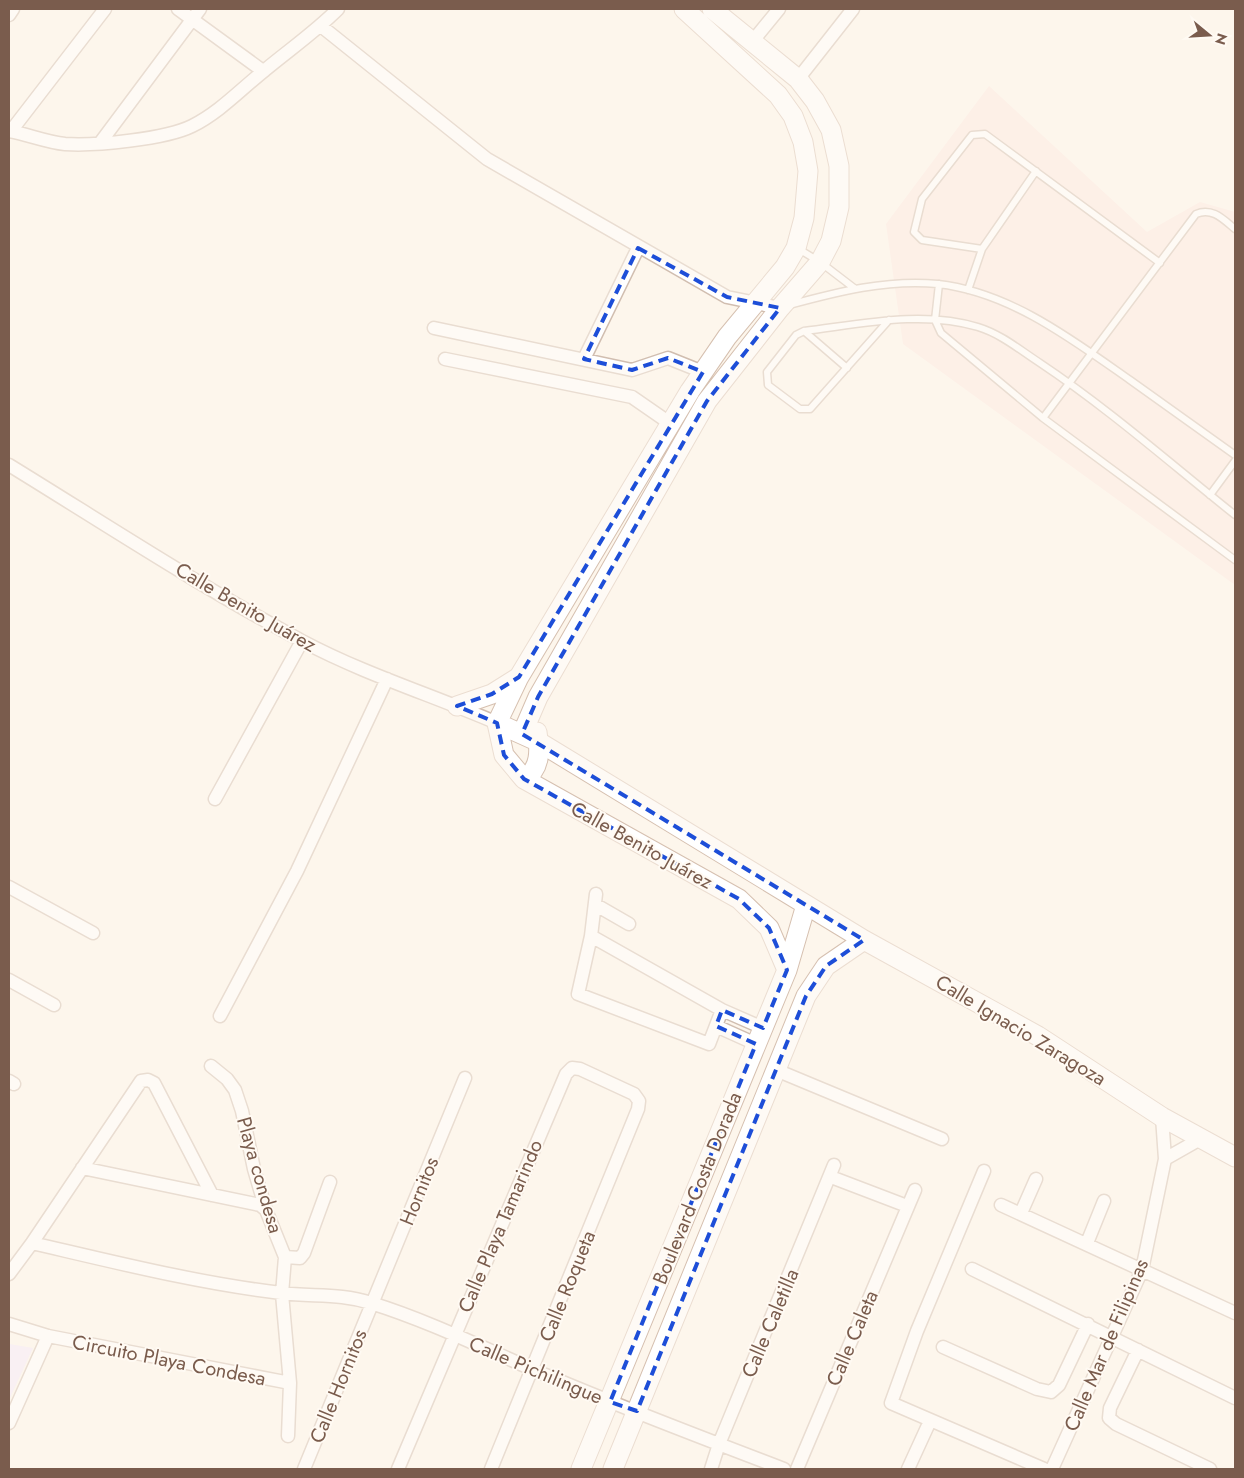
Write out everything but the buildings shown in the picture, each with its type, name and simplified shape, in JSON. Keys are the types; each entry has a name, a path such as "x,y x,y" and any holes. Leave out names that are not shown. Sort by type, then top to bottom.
{"main road":[{"path":"497,723 519,677 690,391 753,304 785,266 796,248 804,218 808,171 803,142 793,116 778,95 684,9"},
{"path":"522,734 538,697 707,401 780,308 820,262 831,241 839,207 839,166 831,130 815,101 798,79 712,9"},
{"path":"647,463 664,476"},
{"path":"457,706 492,694 519,677"},
{"path":"524,779 532,774 537,767 539,742 534,720 538,697"},
{"name":"Calle Benito Juárez","path":"497,723 539,742 806,905"},
{"name":"Calle Benito Juárez","path":"497,723 504,754 524,779 739,899 769,928 787,970"},
{"name":"Calle Ignacio Zaragoza","path":"806,905 864,940 1038,1036 1162,1117 1235,1157"},
{"name":"Boulevard Costa Dorada","path":"582,1469 787,970 806,905"},
{"name":"Boulevard Costa Dorada","path":"612,1469 806,996 826,966 864,940"},
{"path":"757,1044 754,1071 746,1098 761,1107"}],"street":[{"path":"9,15 13,9"},
{"path":"105,9 10,131 63,144 100,143 148,138 192,126 231,100 263,71 321,26 338,9"},
{"path":"178,9 196,14 263,71"},
{"path":"752,42 779,9"},
{"path":"798,79 853,9"},
{"path":"100,143 196,14"},
{"path":"321,26 487,159 638,248 727,297 753,304 780,308"},
{"path":"584,359 638,248"},
{"path":"434,328 632,370 668,358 703,372"},
{"path":"445,359 632,397 674,420"},
{"name":"Calle Benito Juárez","path":"9,465 302,641 387,680 497,723"},
{"path":"216,799 302,641"},
{"path":"220,1016 297,871 387,680"},
{"path":"9,887 93,933"},
{"path":"629,924 596,900 591,936 578,994 709,1044 722,1010"},
{"path":"591,936 722,1010 757,1044"},
{"path":"9,980 54,1005"},
{"path":"716,1026 757,1044"},
{"name":"Playa condesa","path":"211,1066 227,1078 235,1090 242,1111 254,1169 266,1210 285,1257 282,1294"},
{"name":"Calle Playa Tamarindo","path":"398,1469 566,1074 572,1068 580,1069 634,1094 639,1101"},
{"path":"776,1070 942,1139"},
{"name":"Hornitos","path":"372,1303 465,1078"},
{"path":"9,1274 141,1081 148,1080 154,1083 212,1195"},
{"name":"Calle Roqueta","path":"491,1469 534,1370 638,1109 639,1101"},
{"name":"Calle Mar de Filipinas","path":"1052,1469 1142,1270 1165,1159 1162,1117"},
{"path":"1165,1159 1202,1138"},
{"path":"82,1168 260,1205 266,1210"},
{"name":"Calle Caletilla","path":"711,1469 719,1444 832,1171 907,1206"},
{"path":"984,1171 917,1331 891,1403 1044,1469"},
{"path":"1021,1213 1036,1179"},
{"path":"285,1257 300,1258 304,1253 330,1182"},
{"name":"Calle Caleta","path":"797,1469 915,1190"},
{"path":"1087,1243 1104,1201"},
{"path":"1002,1205 1235,1313"},
{"name":"Calle Pichilingue","path":"32,1243 162,1273 282,1294 344,1296 372,1303 454,1335 610,1402 637,1410 784,1469"},
{"path":"972,1269 1088,1324 1235,1398"},
{"name":"Circuito Playa Condesa","path":"282,1294 290,1383 288,1436"},
{"name":"Calle Hornitos","path":"304,1469 372,1303"},
{"name":"Circuito Playa Condesa","path":"9,1324 48,1336 290,1383"},
{"path":"943,1347 1037,1389 1051,1392 1059,1386 1088,1324"},
{"name":"Circuito Playa Condesa","path":"9,1423 48,1336"},
{"path":"1138,1350 1110,1408 1109,1418 1116,1424 1210,1469"},
{"path":"908,1469 930,1421"}],"lane":[{"path":"982,250 917,237 914,232 922,199 972,135 978,133 985,134 1160,263"},
{"path":"968,290 982,250 1036,171"},
{"path":"1043,418 1196,214 1204,211 1212,212 1235,228"},
{"path":"796,248 820,262 854,288"},
{"path":"939,284 935,320 942,333 1043,418 1235,560"},
{"path":"780,308 854,288 939,284 968,290 1001,301 1048,326 1092,354 1235,455"},
{"path":"889,320 810,409 800,409 768,385 767,372 796,335 804,331 889,320 935,320 977,327 1000,336 1070,383 1235,515"},
{"path":"804,331 847,368"},
{"path":"1210,495 1235,461"}],"highlighted area":[{"path":"638,248 727,297 780,308 707,401 538,697 522,734 864,940 826,966 806,996 637,1411 610,1402 756,1044 716,1026 722,1010 763,1028 787,970 769,928 739,899 524,779 504,755 497,723 457,706 492,694 519,677 703,372 668,358 632,370 584,359"}],"shaded area":[{"path":"989,86 1147,232 1200,202 1235,212 1235,585 903,344 886,224"},
{"path":"9,1344 33,1348 9,1400"}]}
